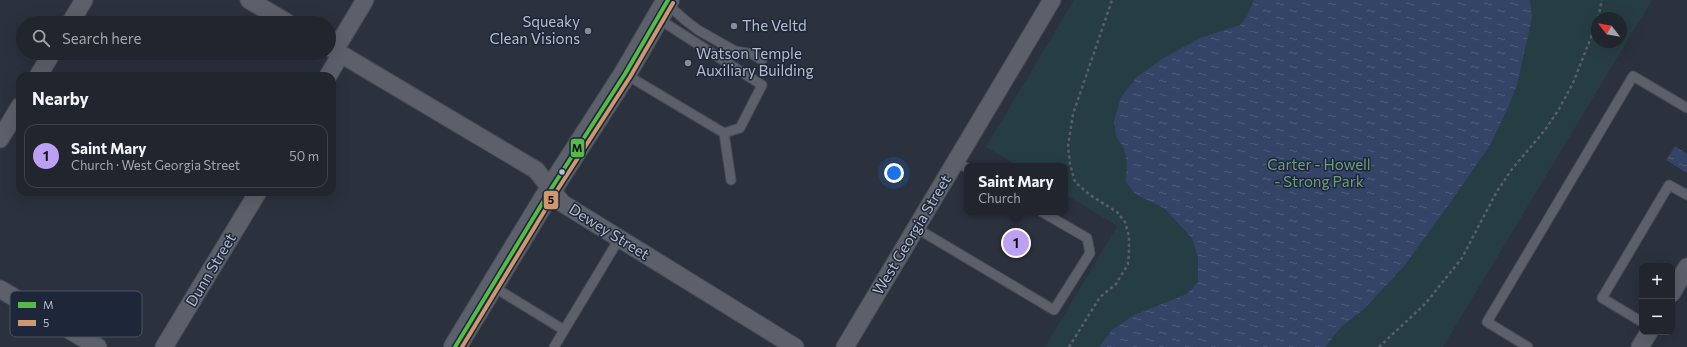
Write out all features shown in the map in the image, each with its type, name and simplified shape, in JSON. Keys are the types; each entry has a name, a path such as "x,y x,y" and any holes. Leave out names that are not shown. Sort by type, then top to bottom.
{"street":[{"path":"74,16 84,0"},
{"path":"249,0 276,16"},
{"path":"336,48 365,0"},
{"name":"West Georgia Street","path":"845,347 916,228 961,165 1052,0"},
{"path":"456,346 551,189 625,74 664,7"},
{"name":"Dewey Street","path":"336,51 536,170 562,203 793,347"},
{"path":"40,72 48,60"},
{"path":"329,72 332,60"},
{"path":"0,139 16,113"},
{"name":"Dunn Street","path":"164,347 256,196"},
{"path":"1675,288 1687,267"},
{"path":"0,289 10,295"},
{"path":"1640,347 1647,335"},
{"path":"81,337 98,347"}],"lane":[{"path":"664,7 698,30 735,51 752,54 762,60"},
{"path":"625,74 724,133 740,128 762,85 664,7"},
{"path":"1528,347 1487,322 1633,76 1687,108"},
{"path":"724,133 731,180"},
{"path":"1639,320 1602,298 1669,185 1687,195"},
{"path":"916,228 1054,310 1090,253 1087,238 1047,215"},
{"path":"554,347 619,239"},
{"path":"492,286 564,330"}],"path":[{"path":"1069,347 1100,296 1116,284 1128,264 1130,251 1129,236 1125,222 1117,212 1090,195 1075,182 1070,164 1068,146 1073,114 1112,0"},
{"path":"1599,12 1602,0"},
{"path":"1379,347 1425,304 1462,258 1496,193 1512,169 1545,130 1559,109 1573,83 1591,37"}],"green space":[{"name":"Carter - Howell - Strong Park","path":"1074,0 1652,0 1627,42 1627,12 1591,12 1591,48 1623,48 1443,347 1045,347 1117,226 1068,196 1068,163 1013,163 986,147"}],"water":[{"name":"Carter - Howell - Strong Park","path":"1254,0 1530,0 1532,17 1517,85 1490,145 1404,266 1364,309 1341,327 1325,347 1099,347 1112,330 1134,315 1187,294 1198,282 1198,257 1192,238 1164,208 1135,194 1126,182 1127,162 1124,149 1116,136 1114,121 1121,97 1137,77 1162,59 1200,38 1240,25 1247,16"},
{"path":"1675,146 1687,154 1687,173 1666,160"}],"transit line":[{"name":"M","path":"455,347 551,189 625,74 668,0"},
{"name":"5","path":"462,347 556,192 630,77 673,3"}],"place":[{"name":"The Veltd","path":"734,26"},
{"name":"Squeaky Clean Visions","path":"588,31"},
{"name":"Watson Temple Auxiliary Building","path":"688,63"},
{"name":"Saint Mary","path":"1016,243"}]}
